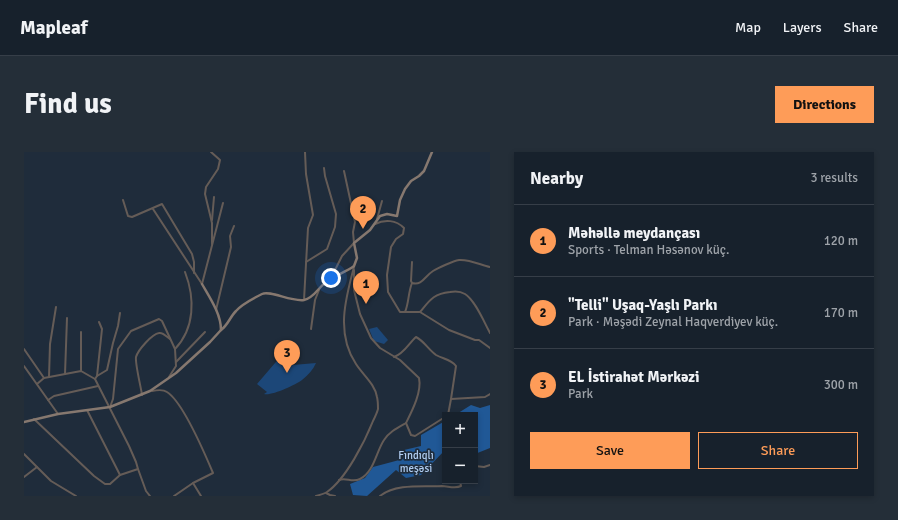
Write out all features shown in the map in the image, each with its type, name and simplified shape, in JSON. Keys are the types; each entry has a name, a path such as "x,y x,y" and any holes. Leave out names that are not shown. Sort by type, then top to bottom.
{"street":[{"path":"211,152 220,160 218,169 206,187 212,223"},
{"path":"304,300 308,228 313,215 306,174 305,152"},
{"path":"377,219 384,214 397,216 400,200 405,189 411,181 424,171 432,152"},
{"path":"306,262 327,249 335,227 336,214 324,168"},
{"path":"316,496 326,493 339,480 352,463 364,442 378,410 376,394 356,364 347,347 345,339 345,304 357,258 353,232 355,222 344,171"},
{"path":"212,244 214,197"},
{"path":"123,200 128,216 130,217 153,209 162,204 192,254 194,273"},
{"path":"331,278 342,256 375,224 382,201"},
{"path":"202,284 223,203"},
{"path":"153,209 202,284 221,323 221,330"},
{"path":"375,224 389,221 404,227 403,234 396,239 390,247 387,275 388,292 400,312 420,312 449,330 475,340 479,340 490,348"},
{"path":"216,311 231,247 230,236 234,226"},
{"path":"412,283 419,283 433,271 461,260 490,267"},
{"path":"405,312 408,305 408,293 412,283 412,262"},
{"path":"24,422 58,414 110,407 142,395 168,378 210,342 225,327 239,308 266,293 289,299 304,300 314,294 331,278 354,268"},
{"path":"339,480 344,479 353,481 363,477 370,469 384,440 390,432 406,423 415,402 420,381 419,378 400,360 380,348 371,338 360,314 354,290 354,268"},
{"path":"175,349 182,341 187,330 192,311 191,297 184,272"},
{"path":"310,329 315,300 320,288"},
{"path":"420,312 431,298 436,295 448,292 460,292 469,298 490,332"},
{"path":"49,377 50,344 56,307"},
{"path":"97,376 107,370 120,313"},
{"path":"65,374 66,318"},
{"path":"110,407 114,387 118,349 131,330 158,319 162,320 175,349 176,366 168,378"},
{"path":"96,379 102,329 99,322"},
{"path":"81,332 81,371"},
{"path":"176,362 205,332"},
{"path":"142,395 136,358 138,352 146,342 157,333 162,333 171,340"},
{"path":"394,357 406,349 416,337 423,341 435,354 454,363 456,366 449,412"},
{"path":"24,349 44,378"},
{"path":"24,366 58,414"},
{"path":"37,384 44,378 81,371 96,379 136,462 146,491 150,496"},
{"path":"48,400 54,396 99,386"},
{"path":"150,391 159,390 167,392 177,403 201,444 213,473 193,483 175,496"},
{"path":"451,399 485,397 490,394"},
{"path":"87,410 120,475"},
{"path":"34,419 89,472 103,482 110,484 120,475 138,469"},
{"path":"406,423 409,432 413,436 442,420"},
{"path":"24,454 51,481 76,496"},
{"path":"478,466 484,467 490,465"},
{"path":"24,477 37,467"},
{"path":"193,483 201,496"},
{"path":"380,496 388,491 410,487 441,486 458,488 461,486 461,484"},
{"path":"326,493 335,496"}],"shaded area":[{"path":"377,327 388,340 384,344 374,341 369,329"},
{"path":"281,356 293,365 316,363 310,372 299,382 278,392 264,394 267,392 257,384"}],"green space":[{"path":"471,405 480,408 490,405 490,448 478,453 478,412 460,412"},
{"name":"Fındıqlı meşəsi","path":"442,423 442,453 421,475 406,478 396,470 367,496 353,495 350,484 365,478 373,467 403,459 404,450 421,446 421,435"}],"place":[{"name":"\"Telli\" Uşaq-Yaşlı Parkı","path":"363,229"},
{"name":"Məhəllə meydançası","path":"366,304"},
{"name":"EL İstirahət Mərkəzi","path":"287,373"}]}
